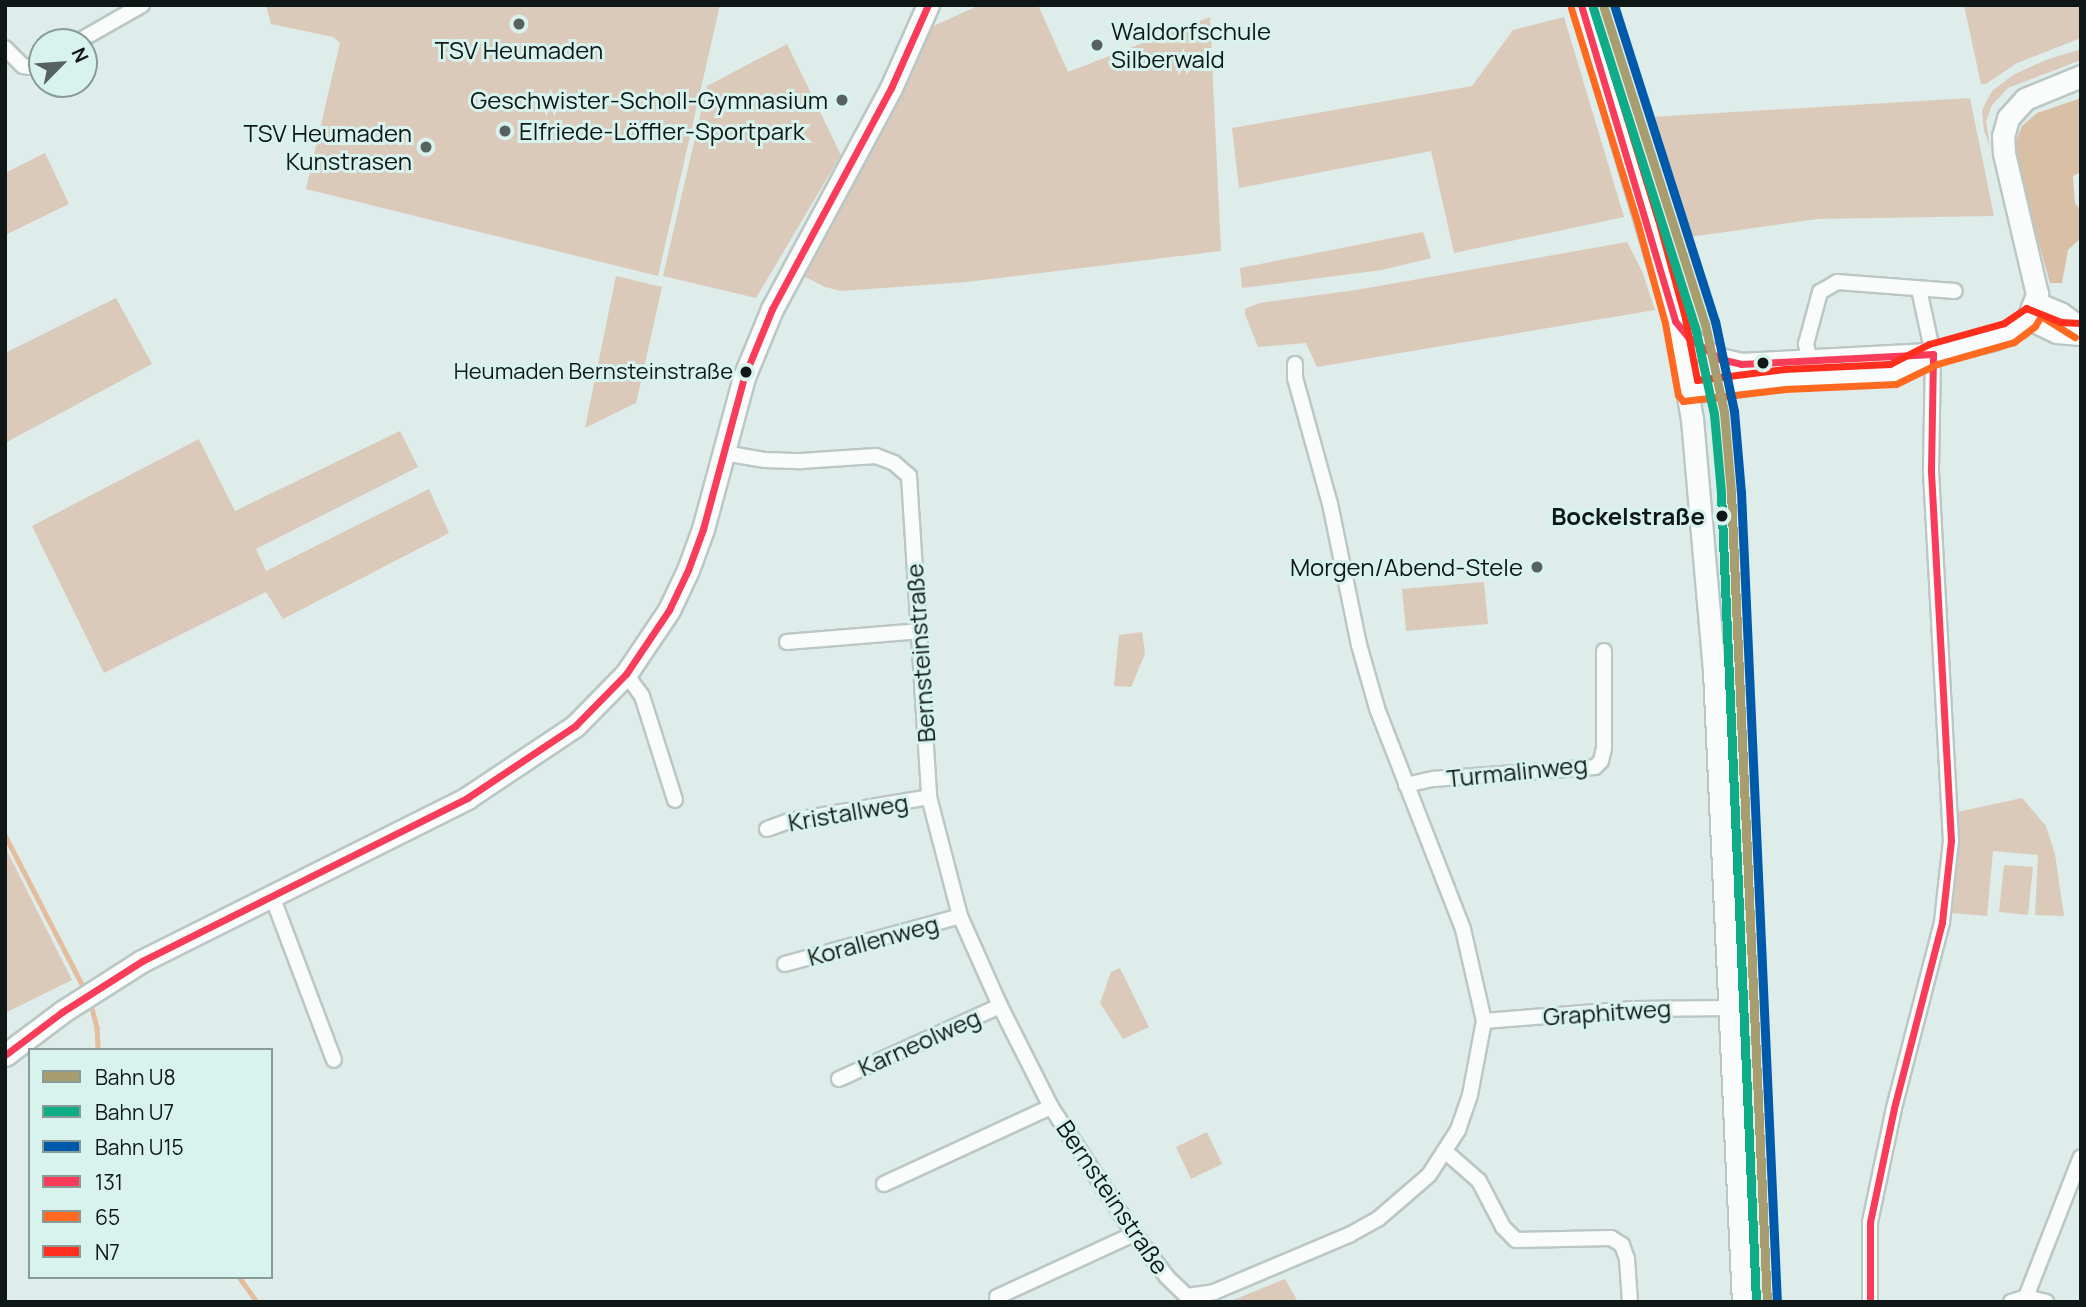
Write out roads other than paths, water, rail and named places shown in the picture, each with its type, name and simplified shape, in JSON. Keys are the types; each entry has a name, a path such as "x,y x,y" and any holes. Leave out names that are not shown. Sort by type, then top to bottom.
{"main road":[{"path":"5,1055 88,995 166,948 467,798 560,737 597,705 626,674 663,621 688,570 744,377 772,309 891,88 928,5"},
{"path":"1581,5 1675,321 1686,385 1712,631 1743,1302"},
{"path":"1686,385 1933,354 2009,333 2032,310 2032,262 2004,153 2003,136 2008,118 2025,99 2081,76"},
{"path":"2032,310 2060,313 2081,328"},
{"path":"2032,310 2057,332 2081,334"},
{"path":"1675,321 1699,348 1720,359 1741,364 1813,369"},
{"path":"1686,385 1741,364"}],"street":[{"path":"98,30 142,5"},
{"path":"5,48 23,66 28,65"},
{"path":"1813,369 1806,344 1820,292 1837,282 1955,291"},
{"path":"1870,1302 1870,1222 1894,1108 1942,922 1951,841 1931,470 1933,354 1919,289"},
{"name":"Bernsteinstraße","path":"724,453 765,460 801,461 876,456 894,463 909,476 921,631 929,797 960,916 1000,1006 1051,1107 1134,1234 1167,1277 1187,1296 1214,1292 1322,1249 1378,1219 1429,1175 1458,1130 1471,1095 1484,1021 1463,929 1377,708 1359,645 1345,564 1295,378 1295,364"},
{"path":"787,642 921,631"},
{"name":"Turmalinweg","path":"1406,785 1433,779 1595,767 1601,761 1604,748 1604,651"},
{"path":"626,674 642,696 675,800"},
{"name":"Kristallweg","path":"767,829 789,821 929,797"},
{"path":"271,896 334,1060"},
{"name":"Korallenweg","path":"785,964 960,916"},
{"name":"Karneolweg","path":"839,1079 1000,1006"},
{"name":"Graphitweg","path":"1484,1021 1634,1009 1730,1008"},
{"path":"884,1184 1051,1107"},
{"path":"1446,1152 1479,1181 1503,1227 1516,1240 1611,1238 1622,1244 1627,1259 1630,1302"},
{"path":"2026,1297 2081,1157"},
{"path":"998,1297 1134,1234"},
{"path":"2011,1302 2026,1297 2046,1302"}],"waterway":[{"path":"5,835 85,990"},
{"path":"90,1001 97,1028 98,1048"},
{"path":"240,1279 257,1302"}],"rail line":[{"name":"U8","path":"1603,5 1705,324 1724,412 1731,492 1767,1302"},
{"name":"U15","path":"1614,5 1715,321 1734,411 1741,492 1777,1302"},
{"name":"U7","path":"1593,8 1695,327 1714,414 1721,493 1756,1302"}],"place":[{"name":"TSV Heumaden","path":"519,24"},
{"name":"Waldorfschule Silberwald","path":"1097,45"},
{"name":"Geschwister-Scholl-Gymnasium","path":"842,100"},
{"name":"Elfriede-Löffler-Sportpark","path":"505,131"},
{"name":"TSV Heumaden Kunstrasen","path":"426,147"},
{"name":"Heumaden Bernsteinstraße","path":"746,372"},
{"name":"Bockelstraße","path":"1722,516"},
{"name":"Morgen/Abend-Stele","path":"1537,567"}]}
